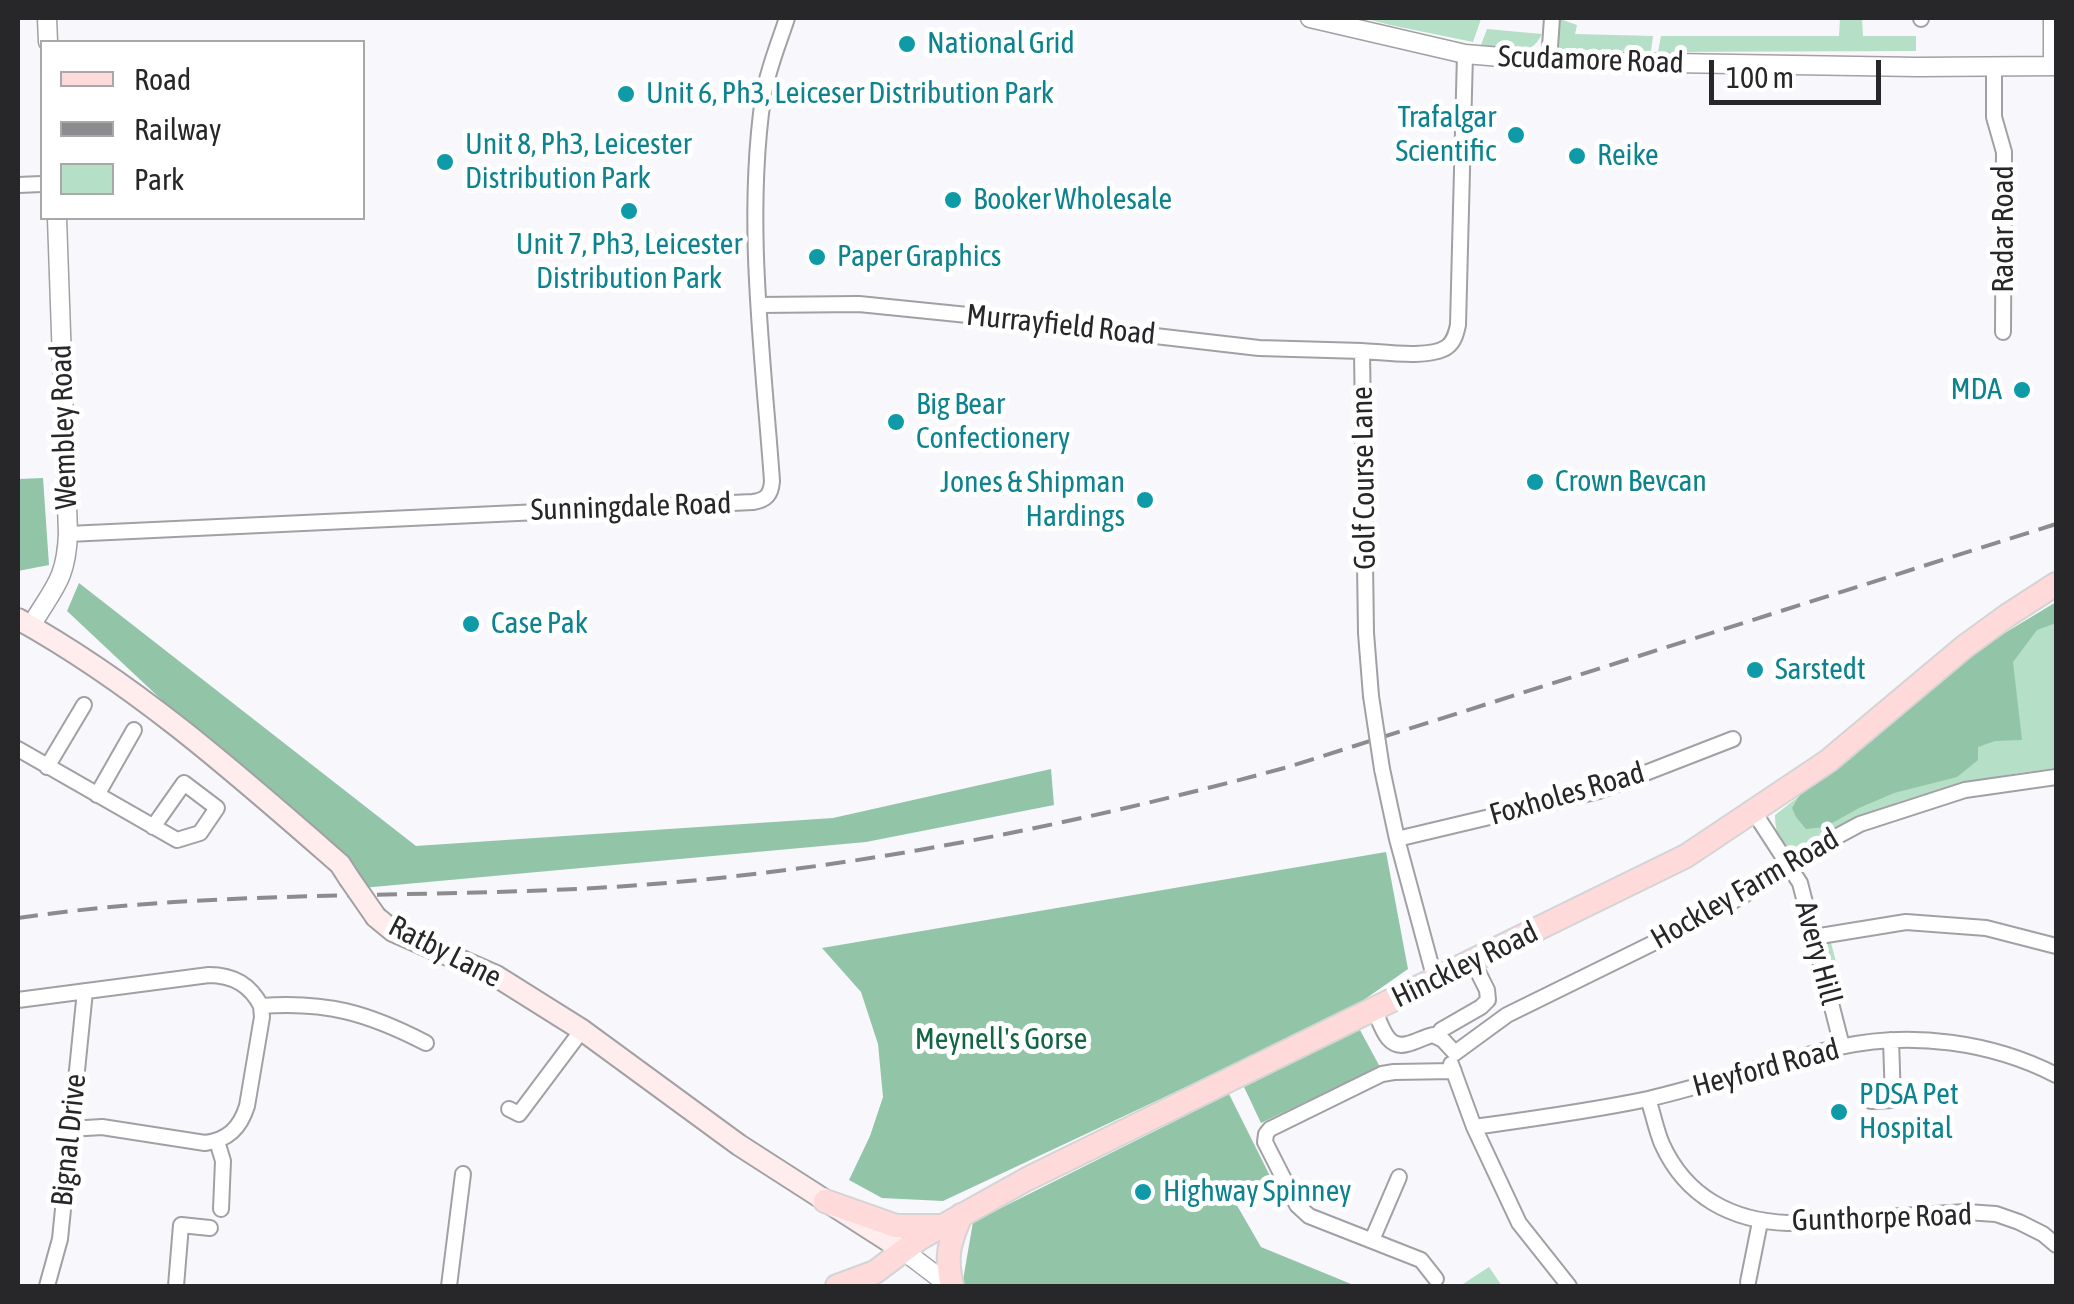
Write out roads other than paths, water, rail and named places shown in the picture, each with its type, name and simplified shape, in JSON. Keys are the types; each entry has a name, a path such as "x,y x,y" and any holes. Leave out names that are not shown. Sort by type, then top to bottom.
{"main road":[{"name":"Hinckley Road","path":"842,1286 875,1272 951,1220 1027,1179 1686,856 1828,761 1987,630 2056,584"},
{"name":"Ratby Lane","path":"24,623 100,668 209,750 340,864 376,917 393,931 496,976 582,1030 739,1144 904,1251"},
{"path":"825,1201 896,1226 951,1220 946,1263 951,1286"}],"street":[{"name":"Sunningdale Road","path":"68,534 768,497 772,481 754,197 763,95 787,18"},
{"path":"1548,62 1552,18"},
{"path":"2053,18 2055,66"},
{"name":"Scudamore Road","path":"1321,19 1465,54 1548,62 2055,66"},
{"name":"Golf Course Lane","path":"1436,980 1398,839 1371,696 1366,633 1362,352 1430,353 1448,346 1456,337 1465,54"},
{"name":"Radar Road","path":"1994,67 1994,117 2004,152 2003,332"},
{"name":"Wembley Road","path":"24,623 57,588 67,562 57,220"},
{"name":"Murrayfield Road","path":"759,305 858,304 1259,348 1362,352"},
{"path":"48,766 84,705"},
{"path":"97,794 134,730"},
{"name":"Foxholes Road","path":"1398,839 1599,791 1733,739"},
{"path":"18,749 153,827 177,840 200,833 217,808 184,783 153,827"},
{"name":"Hockley Farm Road","path":"1455,1053 1507,1015 1694,923 1860,824 1965,790 2056,777"},
{"name":"Avery Hill","path":"1754,812 1800,883 1842,1046"},
{"path":"1814,937 1906,922 1986,928 2056,946"},
{"path":"1438,1037 1441,1030 1488,1000 1473,962"},
{"path":"18,1000 224,976 243,984 261,1006 247,1106 230,1135 205,1143 102,1127 70,1129"},
{"name":"Bignal Drive","path":"46,1286 60,1238 85,992"},
{"path":"261,1006 316,1004 341,1009 396,1027 426,1042"},
{"path":"1374,1009 1393,1043 1405,1046 1427,1036 1448,1043 1455,1053 1451,1060 1474,1127 1519,1223 1569,1286"},
{"path":"509,1109 519,1114 582,1030"},
{"path":"1871,1102 1894,1100 1891,1040"},
{"name":"Heyford Road","path":"1474,1127 1560,1116 1648,1098 1842,1046 1891,1040 1965,1045 2021,1060 2056,1075"},
{"path":"1436,1279 1421,1260 1309,1216 1297,1205 1265,1142 1270,1129 1382,1074 1454,1071"},
{"name":"Gunthorpe Road","path":"1648,1098 1670,1160 1704,1197 1732,1214 1760,1222 1788,1223 1966,1212 1996,1214 2020,1222 2056,1245"},
{"path":"217,1142 222,1161 221,1210"},
{"path":"449,1286 463,1174"},
{"path":"1372,1240 1398,1177"},
{"name":"Gunthorpe Road","path":"1748,1282 1760,1222"},
{"path":"176,1286 181,1225 210,1228"},
{"path":"904,1251 951,1286"}],"railway":[{"path":"18,918 240,899 613,887 784,870 954,844 1122,809 1288,767 2056,524"}],"place":[{"name":"National Grid","path":"907,44"},
{"name":"Unit 6, Ph3, Leiceser Distribution Park","path":"626,94"},
{"name":"Trafalgar Scientific","path":"1516,135"},
{"name":"Reike","path":"1577,156"},
{"name":"Unit 8, Ph3, Leicester Distribution Park","path":"445,162"},
{"name":"Booker Wholesale","path":"953,200"},
{"name":"Unit 7, Ph3, Leicester Distribution Park","path":"629,211"},
{"name":"Paper Graphics","path":"817,257"},
{"name":"MDA","path":"2022,390"},
{"name":"Big Bear Confectionery","path":"896,422"},
{"name":"Crown Bevcan","path":"1535,482"},
{"name":"Jones & Shipman Hardings","path":"1145,500"},
{"name":"Case Pak","path":"471,624"},
{"name":"Sarstedt","path":"1755,670"},
{"name":"PDSA Pet Hospital","path":"1839,1112"},
{"name":"Highway Spinney","path":"1143,1192"}],"park label":[{"name":"Meynell's Gorse","path":"1001,1040"}]}
